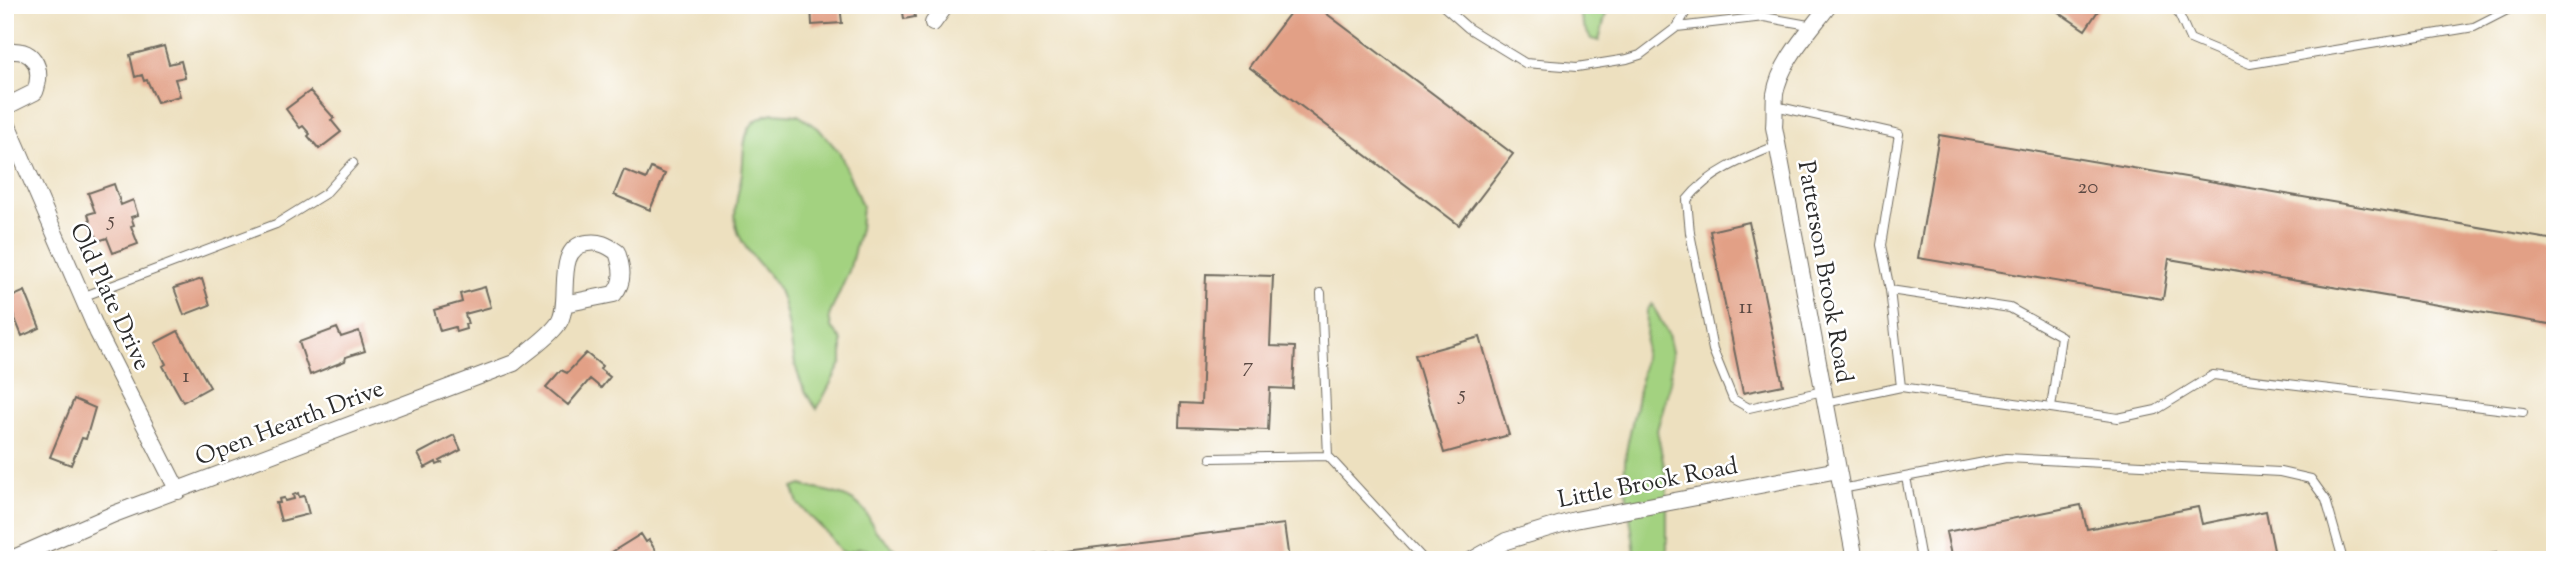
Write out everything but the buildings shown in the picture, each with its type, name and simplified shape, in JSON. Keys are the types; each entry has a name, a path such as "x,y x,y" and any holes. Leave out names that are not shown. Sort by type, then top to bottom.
{"street":[{"path":"933,23 946,5"},
{"name":"Patterson Brook Road","path":"1829,5 1783,71 1775,93 1774,127 1856,560"},
{"path":"5,52 18,50 28,53 33,59 38,78 35,92 5,107"},
{"name":"Old Plate Drive","path":"5,119 82,297 177,491"},
{"name":"Open Hearth Drive","path":"9,560 114,514 514,363 560,322 564,304 564,273 572,251 583,243 597,242 608,245 617,252 622,276 620,287 614,295 564,304"},
{"name":"Little Brook Road","path":"1472,560 1506,541 1575,520 1838,470"}],"lane":[{"path":"1442,5 1468,28 1525,63 1577,67 1627,60 1640,55 1677,27 1690,5"},
{"path":"2179,5 2177,10 2190,39 2250,64 2474,27 2517,5"},
{"path":"1677,27 1764,18 1814,26"},
{"path":"1775,106 1899,134 1881,245 1890,290 1901,387"},
{"path":"1778,145 1737,161 1695,190 1687,200 1690,233 1713,350 1733,399 1749,408 1901,387 2118,418 2156,410 2213,375 2523,412"},
{"path":"82,297 276,224 326,193 353,163"},
{"path":"1890,290 2010,308 2061,336 2051,408"},
{"path":"1321,293 1328,456 1424,560"},
{"path":"1211,458 1328,456"},
{"path":"1841,489 2006,458 2280,472 2311,479 2326,500 2343,560"},
{"path":"1906,477 1921,560"}],"green space":[{"path":"1577,5 1608,5 1599,41 1591,39"},
{"path":"773,113 798,115 818,128 840,153 862,206 860,229 849,271 829,316 831,327 842,341 842,362 817,409 807,395 796,368 779,290 747,249 736,224 746,136 755,121"},
{"path":"1652,304 1668,334 1672,352 1670,384 1657,430 1667,482 1667,560 1635,560 1625,465 1642,370 1647,310"},
{"path":"801,485 841,495 856,502 876,531 902,560 872,560 869,550 860,548 847,553 840,551 828,534 798,504 793,488"}]}
